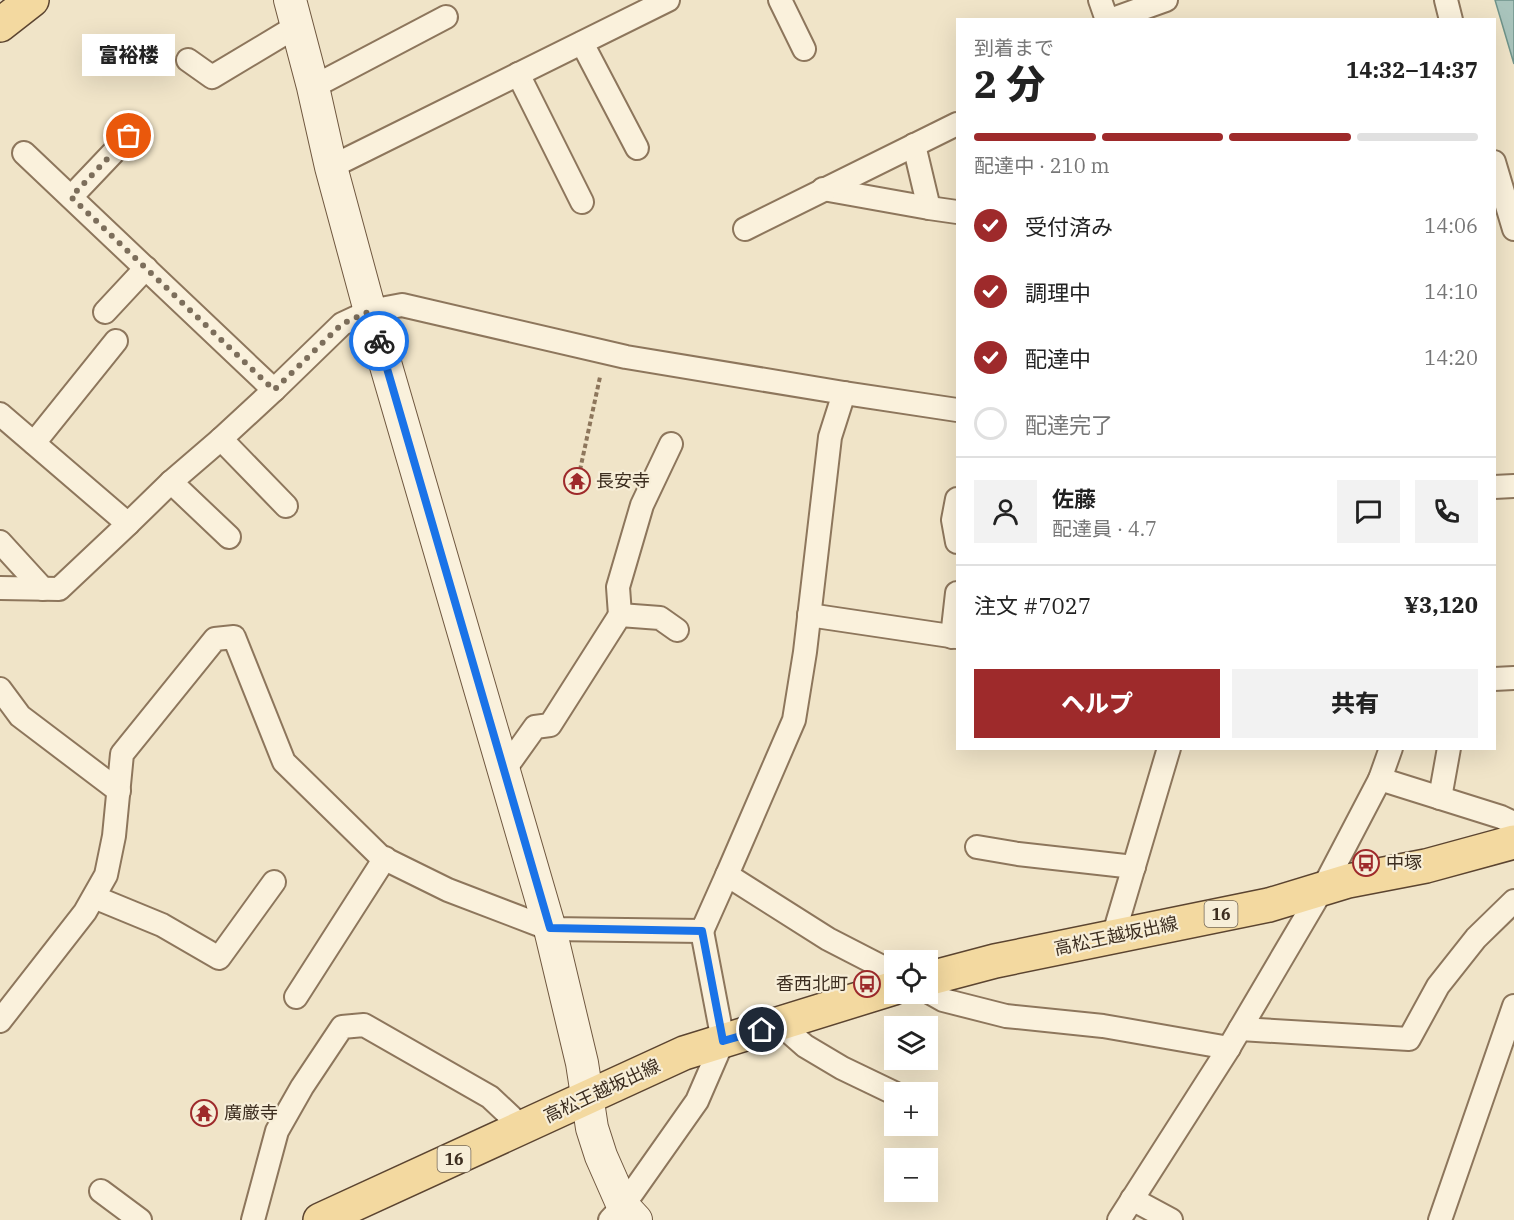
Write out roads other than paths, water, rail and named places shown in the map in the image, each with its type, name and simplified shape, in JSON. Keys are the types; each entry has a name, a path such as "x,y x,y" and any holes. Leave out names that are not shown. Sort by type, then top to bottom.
{"main road":[{"path":"0,25 32,0"},
{"name":"高松王越坂出線","path":"938,976 995,961 1269,905 1348,881 1426,866 1514,842"},
{"name":"高松王越坂出線","path":"320,1220 684,1053 884,991"}],"street":[{"path":"331,167 668,0"},
{"path":"780,0 804,50"},
{"path":"1100,0 1107,18"},
{"path":"1114,18 1166,0"},
{"path":"1446,0 1450,18"},
{"path":"188,60 212,76 293,13 370,311 550,928 582,1063 592,1128 623,1215"},
{"path":"313,87 446,16"},
{"path":"582,44 637,148"},
{"path":"518,74 582,202"},
{"path":"745,229 956,124"},
{"path":"71,197 129,136"},
{"path":"914,145 929,208"},
{"path":"24,153 274,390"},
{"path":"1496,169 1514,229"},
{"path":"823,189 956,212"},
{"path":"105,312 146,268"},
{"path":"0,588 59,589 342,324 370,311 402,305 626,357 956,410"},
{"path":"34,443 116,341"},
{"path":"623,1215 697,1101 723,1041 702,931 794,720 805,652 830,438 843,393"},
{"path":"0,414 128,524"},
{"path":"221,439 286,506"},
{"path":"505,769 535,727 550,725 620,615 618,587 642,505 671,444"},
{"path":"171,482 229,537"},
{"path":"1496,488 1514,486"},
{"path":"956,506 954,520 956,535"},
{"path":"0,542 43,589"},
{"path":"809,615 954,637 956,608"},
{"path":"620,615 660,618 677,630"},
{"path":"0,1021 86,912 106,875 114,836 122,754 215,639 234,637 284,762 381,857 447,890 550,928 702,931"},
{"path":"1496,679 1514,678"},
{"path":"0,689 20,716 119,791"},
{"path":"1113,937 1168,750"},
{"path":"1119,1220 1234,1038 1323,888 1380,779 1390,750"},
{"path":"1440,798 1449,750"},
{"path":"1380,779 1514,823"},
{"path":"977,847 1134,867"},
{"path":"296,997 385,858"},
{"path":"728,875 828,939 884,968"},
{"path":"94,897 162,925 219,958 274,882"},
{"path":"938,997 1006,1016 1234,1038 1409,1039 1438,986 1476,938 1514,901"},
{"path":"1440,1220 1507,1047 1514,1006"},
{"path":"780,1024 805,1046 842,1068 884,1088"},
{"path":"253,1220 277,1131 302,1087 342,1027 364,1025 490,1097 523,1128"},
{"path":"101,1191 140,1220"},
{"path":"1132,1199 1171,1220"}],"water":[{"path":"1495,0 1514,0 1514,64"}],"place":[{"name":"富裕楼","path":"129,136"},
{"name":"長安寺","path":"577,481"},
{"name":"中塚","path":"1366,863"},
{"name":"香西北町","path":"867,984"},
{"name":"廣厳寺","path":"204,1113"}]}
